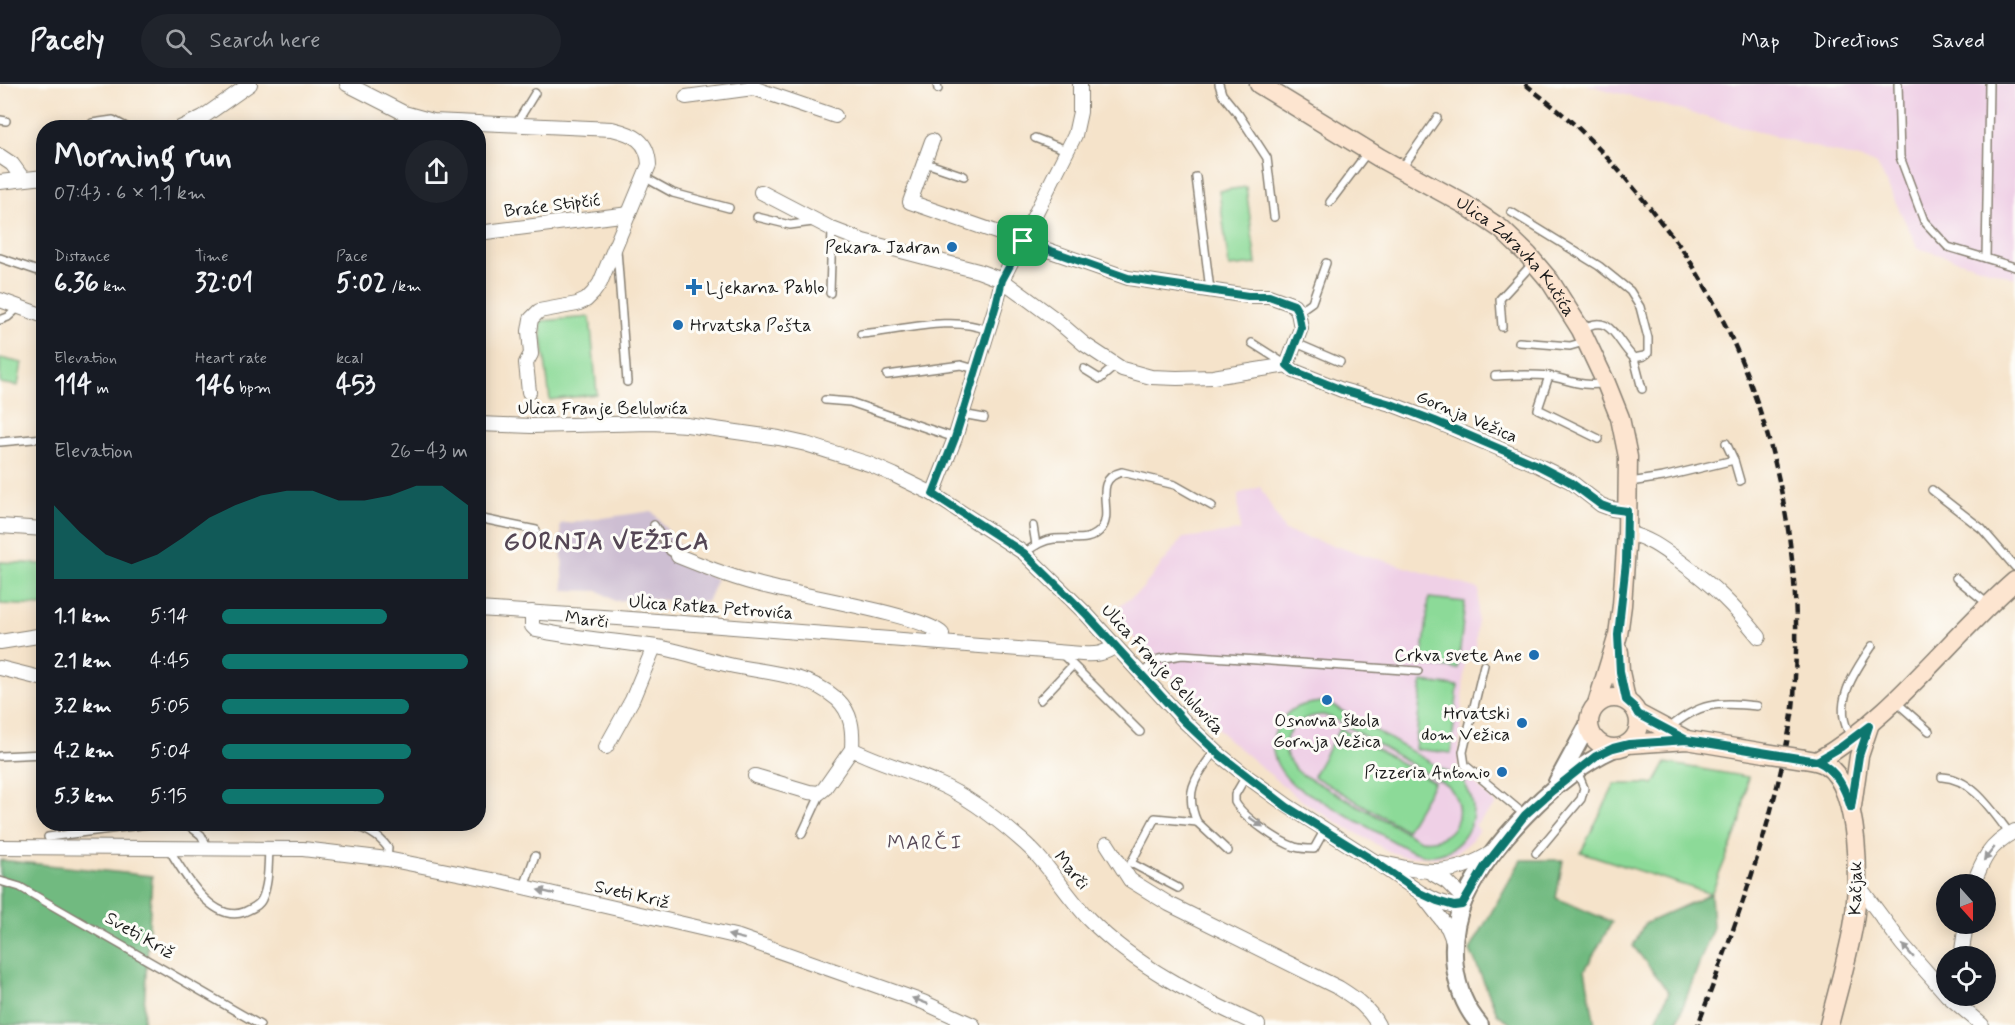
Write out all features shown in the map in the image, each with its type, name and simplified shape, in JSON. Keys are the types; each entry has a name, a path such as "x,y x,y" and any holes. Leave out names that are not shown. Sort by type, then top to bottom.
{"main road":[{"name":"Ulica Zdravka Kučića","path":"1259,84 1464,204 1501,230 1550,281 1584,336 1606,383 1625,436 1628,457 1628,533 1618,635 1620,672 1626,700 1638,714 1687,740"},
{"path":"1811,760 1853,738 1869,726 2015,581"},
{"name":"Ulica Zdravka Kučića","path":"1588,725 1592,710 1597,704 1618,635"},
{"path":"1597,704 1612,697 1626,700"},
{"path":"1588,725 1594,739 1605,747 1621,746 1638,730 1638,714"},
{"path":"1851,808 1859,756 1869,726"},
{"name":"Ulica Zdravka Kučića","path":"1621,746 1687,740 1811,760"},
{"name":"Kačjak","path":"1811,760 1831,769 1846,792 1851,808 1858,885 1854,926 1829,1025"}],"street":[{"path":"197,120 250,84"},
{"path":"347,84 418,120"},
{"path":"933,494 955,438 1002,280 1069,151 1075,135 1080,112 1080,84"},
{"path":"686,97 753,86 835,116"},
{"path":"486,124 612,129 638,138 648,155 649,165 600,282 586,300 578,304 539,311 531,320 529,331 531,354 526,363 529,392"},
{"path":"761,192 832,229 863,241 978,271 1002,280 1115,366 1151,376 1177,378 1213,377 1287,365 1301,328 1294,305 1269,296 1248,296 1128,278 910,202 926,163 932,141"},
{"path":"0,156 12,164 23,179"},
{"path":"0,182 36,178"},
{"name":"Braće Stipčić","path":"486,232 629,214"},
{"path":"0,300 36,313"},
{"name":"Gornja Vežica","path":"1287,365 1294,371 1342,390 1391,404 1525,459 1570,482 1601,505 1627,511"},
{"name":"Ulica Franje Belulovića","path":"486,424 531,426 651,423 687,425 779,438 869,464 933,494 1030,549 1141,674 1215,751 1246,776 1324,831 1374,861 1420,893 1454,906 1464,903 1447,882 1430,872"},
{"path":"0,526 36,528"},
{"path":"1628,533 1642,536 1656,544 1706,580 1726,598 1759,637"},
{"name":"Ulica Ratka Petrovića","path":"678,556 768,587 869,609 929,626 942,634 941,643"},
{"name":"Ulica Ratka Petrovića","path":"486,609 1098,655 1115,646"},
{"name":"Marči","path":"532,612 532,626 536,630 654,647 733,666 794,677 821,689 837,699 847,712 853,726 852,749 874,760 937,783 967,799 1028,847 1088,918 1115,942 1179,985 1258,1025"},
{"path":"0,642 36,636"},
{"path":"606,747 632,700 654,647"},
{"path":"0,668 36,677"},
{"name":"Ulica Zdravka Kučića","path":"1552,791 1588,725"},
{"name":"Ulica Zdravka Kučića","path":"1480,1025 1466,1005 1456,978 1454,943 1464,903 1485,866 1525,815 1596,756 1621,746"},
{"path":"755,776 819,793 852,749"},
{"path":"1977,874 1985,856 2012,832"},
{"path":"1107,844 1130,880 1169,904 1339,988 1372,1013 1378,1025"},
{"name":"Sveti Križ","path":"0,847 303,849 387,859 498,881 738,937 923,1002 970,1024"},
{"name":"Ulica Franje Belulovića","path":"1374,861 1430,872 1452,870 1480,860 1498,849"},
{"path":"1858,885 1902,944 1936,982"},
{"name":"Ulica Franje Belulovića","path":"1420,893 1448,928 1454,943"},
{"path":"1960,1006 1982,1025"}],"lane":[{"path":"1219,84 1222,94 1268,158 1274,217"},
{"path":"1898,84 1900,157 1924,220 1948,247 2015,267"},
{"path":"1986,258 1989,84"},
{"path":"515,125 535,93"},
{"path":"1401,169 1437,118"},
{"path":"1035,138 1069,151"},
{"path":"1330,202 1369,150"},
{"path":"926,163 964,176"},
{"path":"644,177 673,193 729,208"},
{"path":"1196,177 1210,290"},
{"path":"1510,212 1599,266 1630,291 1640,308 1648,347 1648,352 1644,356 1634,358"},
{"path":"757,217 790,225 818,220"},
{"path":"830,293 832,229"},
{"path":"616,244 627,382"},
{"path":"0,258 36,270"},
{"path":"1502,327 1500,299 1534,262"},
{"path":"1298,312 1312,302 1326,263"},
{"path":"0,320 8,317 19,307"},
{"path":"861,334 965,324 976,325 987,330"},
{"path":"1518,342 1570,346 1584,336 1591,324 1603,324 1616,334 1634,358 1642,389"},
{"path":"1252,343 1287,365"},
{"path":"1296,343 1340,362"},
{"path":"887,375 961,365 975,369"},
{"path":"1084,369 1100,379 1115,366"},
{"path":"1495,376 1523,374 1549,376 1591,386 1606,383"},
{"path":"1549,376 1538,409 1599,439"},
{"path":"825,400 850,402 955,438"},
{"path":"962,414 984,418"},
{"path":"0,442 36,439"},
{"path":"1726,443 1734,459 1740,481"},
{"path":"1628,482 1663,477 1734,459"},
{"path":"1032,526 1030,549 1054,539 1076,540 1088,538 1097,533 1103,527 1106,518 1105,490 1110,477 1122,472 1175,485 1212,506"},
{"path":"1932,490 1982,529 2015,567"},
{"path":"486,520 536,530"},
{"path":"654,525 670,551 678,556"},
{"path":"1956,578 1990,606"},
{"path":"1853,738 1845,727 1842,708 1852,676 1872,645"},
{"path":"1060,652 1140,732"},
{"path":"1141,674 1160,659 1182,655 1418,671"},
{"path":"1484,665 1463,752 1465,765 1525,815"},
{"path":"1040,700 1072,666"},
{"path":"1894,701 1929,731"},
{"path":"1667,730 1680,718 1700,707 1726,703 1757,706"},
{"path":"1215,751 1193,782 1192,810 1197,822 1228,851"},
{"path":"0,756 36,754"},
{"path":"1536,853 1581,799 1584,788 1577,771"},
{"path":"1246,776 1235,795 1235,802 1245,815 1293,847 1314,849 1324,831"},
{"path":"1942,777 1953,777 1968,787 2012,832"},
{"path":"802,834 822,791"},
{"path":"1178,888 1131,863 1155,818 1197,822"},
{"path":"48,837 95,831"},
{"path":"196,831 201,835 208,848"},
{"path":"367,831 380,839 388,848 387,859"},
{"path":"169,849 186,876 218,910 240,914 261,902 267,883 269,848"},
{"path":"524,887 535,856"},
{"name":"Sveti Križ","path":"0,882 20,887 260,1025"}],"shaded area":[{"path":"1585,84 2015,84 2015,278 1918,248 1877,164"},
{"name":"Osnovna škola Gornja Vežica","path":"1260,487 1285,531 1479,589 1475,660 1465,661 1458,766 1496,805 1475,825 1479,830 1469,843 1457,852 1435,858 1403,856 1388,851 1298,798 1228,739 1111,613 1141,590 1183,538 1240,531 1238,494"},
{"path":"652,511 681,547 676,563 717,579 707,602 640,599 615,601 599,591 564,590 560,524"}],"green space":[{"path":"1246,187 1256,264 1229,267 1219,191"},
{"path":"590,317 597,394 550,400 540,321"},
{"path":"0,358 22,363 18,386 0,383"},
{"path":"0,562 36,564 36,606 0,604"},
{"path":"1429,598 1465,602 1458,669 1422,665"},
{"path":"1422,682 1458,686 1451,753 1415,749"},
{"path":"1321,702 1332,705 1464,782 1473,808 1469,827 1459,842 1444,853 1435,855 1425,855 1407,849 1288,780 1274,757 1275,732 1283,718 1292,710 1303,705","holes":["1323,715 1333,718 1447,785 1458,805 1456,824 1450,831 1442,837 1420,840 1301,774 1292,765 1287,755 1285,745 1287,736 1300,721 1310,717"]},
{"path":"1340,728 1434,782 1406,830 1313,776"},
{"path":"1666,763 1748,777 1740,824 1711,894 1581,852 1615,784 1654,784"},
{"path":"0,860 152,876 143,1025 0,1025"},
{"path":"1521,860 1563,860 1556,898 1612,922 1585,970 1595,1025 1512,1025 1497,1013 1470,950"},
{"path":"1711,894 1713,927 1676,1025 1654,1025 1669,992 1633,946 1644,924"}],"railway":[{"path":"1525,84 1574,124 1597,147 1640,196 1686,255 1712,300 1755,395 1782,496 1791,548 1795,600 1796,652 1792,715 1775,794 1753,872 1698,1025"}],"place":[{"name":"Pekara Jadran","path":"952,247"},
{"name":"Ljekarna Pablo","path":"694,287"},
{"name":"Hrvatska Pošta","path":"678,325"},
{"name":"Crkva svete Ane","path":"1534,655"},
{"name":"Osnovna škola Gornja Vežica","path":"1327,700"},
{"name":"Hrvatski dom Vežica","path":"1522,723"},
{"name":"Pizzeria Antonio","path":"1502,772"}],"district":[{"name":"GORNJA VEŽICA","path":"607,541"},
{"name":"MARČI","path":"925,842"}],"route":[{"path":"1023,241 1002,280 955,438 933,494 1024,553 1087,615 1184,721 1220,755 1287,807 1374,861 1420,893 1454,906 1462,905 1485,866 1525,815 1596,756 1629,744 1687,740 1765,753 1817,761 1869,726 1859,756 1851,808 1846,792 1826,765 1817,761 1687,740 1638,714 1626,700 1620,672 1618,635 1626,562 1627,511 1601,505 1570,482 1535,464 1435,421 1391,404 1342,390 1294,371 1287,365 1301,328 1294,305 1269,296 1248,296 1128,278 1023,241"}]}
